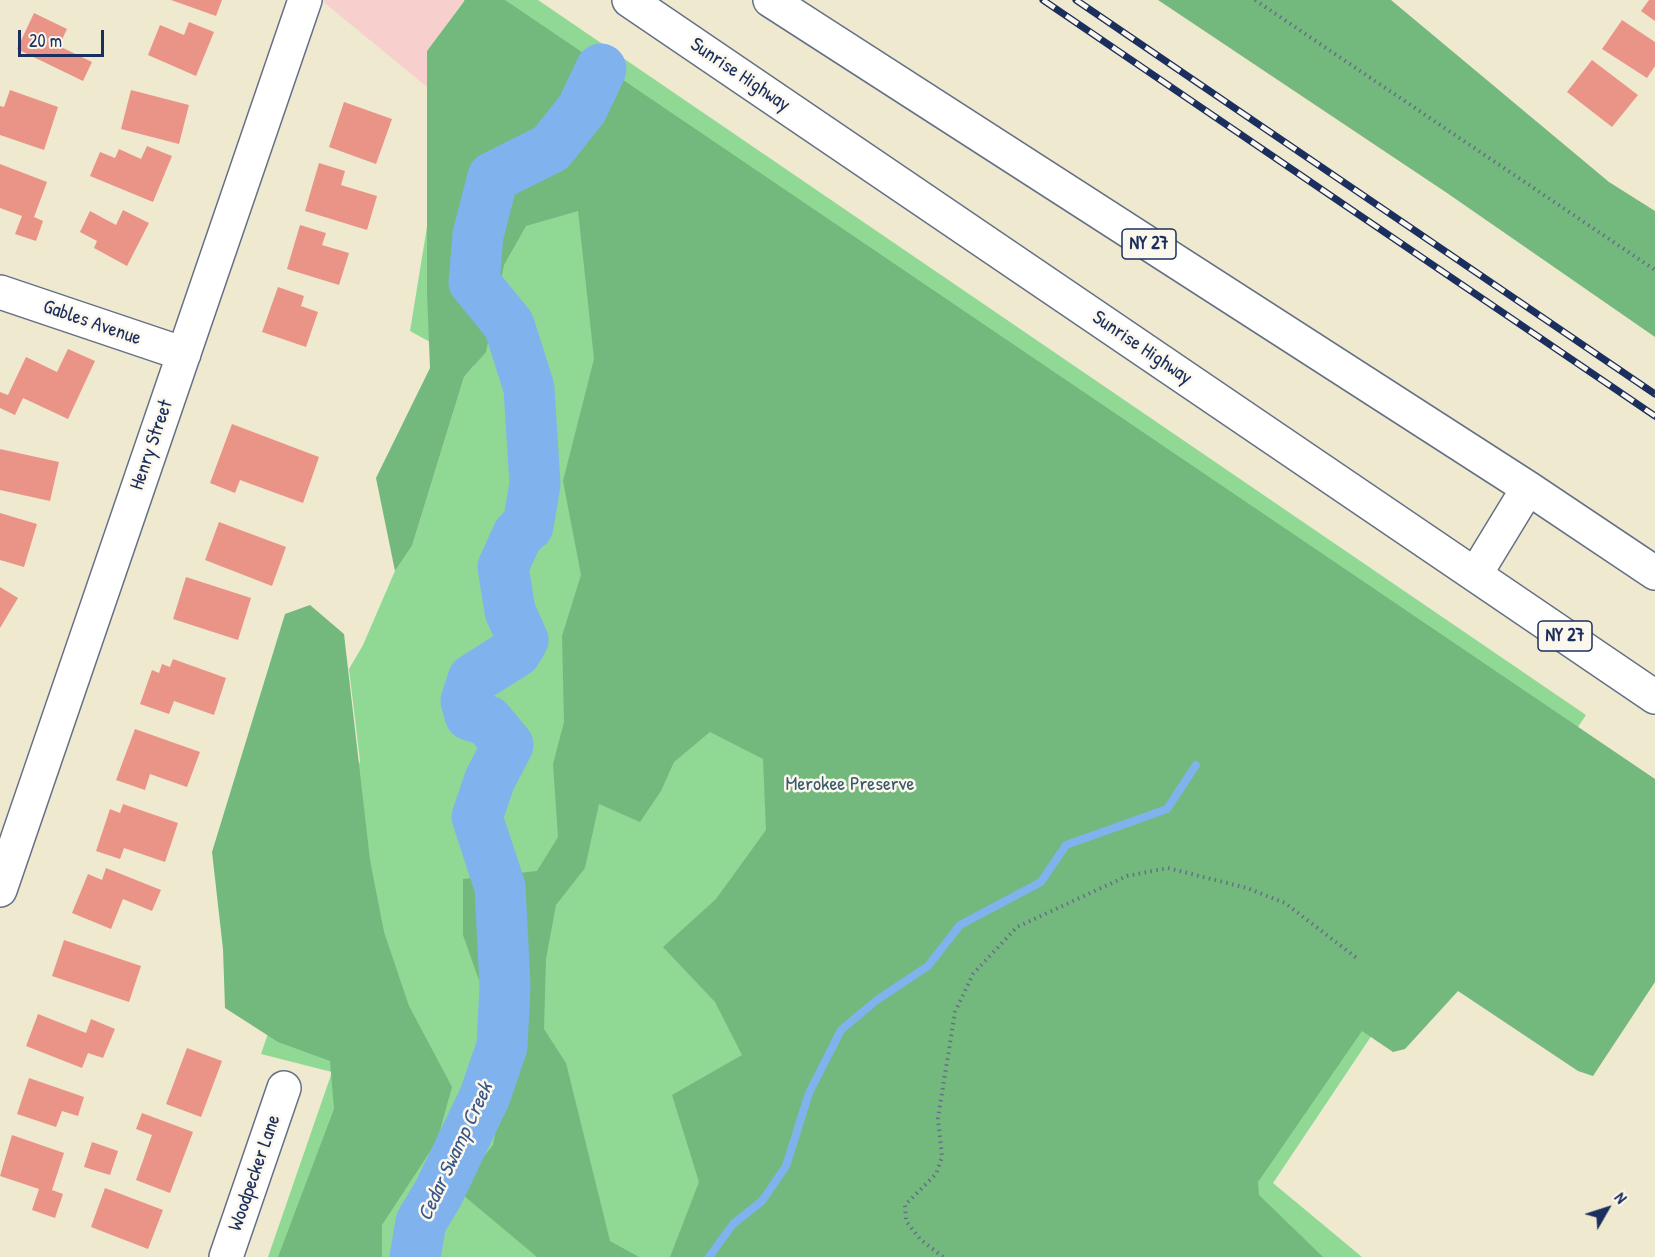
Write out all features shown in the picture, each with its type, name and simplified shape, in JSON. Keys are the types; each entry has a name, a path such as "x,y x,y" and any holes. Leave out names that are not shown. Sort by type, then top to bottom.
{"main road":[{"name":"Henry Street","path":"0,890 305,0"},
{"name":"Sunrise Highway","path":"629,0 1655,697"},
{"name":"NY 27","path":"770,0 1528,488 1655,573"},
{"name":"Gables Avenue","path":"0,292 184,354"},
{"path":"1476,575 1528,488"},
{"name":"Woodpecker Lane","path":"226,1257 284,1088"}],"path":[{"path":"1255,0 1655,270"},
{"path":"943,1257 920,1239 906,1221 905,1205 936,1174 942,1157 938,1118 955,1012 973,974 1017,927 1127,876 1167,868 1247,888 1284,903 1358,959"}],"shaded area":[{"path":"321,0 464,0 427,51 427,87"}],"green space":[{"name":"Merokee Preserve","path":"464,0 538,0 1586,715 1273,1183 1362,1257 268,1257 332,1072 261,1054 360,761 349,669 363,645 395,571 412,546 464,377 474,366 410,331"},
{"name":"Merokee Preserve","path":"465,0 505,0 1655,779 1655,982 1593,1076 1578,1071 1458,991 1405,1049 1393,1052 1362,1031 1258,1182 1259,1195 1323,1257 670,1257 699,1182 672,1095 742,1055 715,1002 663,947 716,899 766,830 763,759 710,732 674,762 661,791 640,822 599,804 585,868 556,905 546,959 544,1029 566,1063 610,1241 639,1257 537,1257 457,1190 493,1145 508,1062 463,935 463,879 537,871 558,837 553,764 564,722 562,636 581,575 563,481 594,359 578,211 526,226 504,265 486,352 464,377 412,546 395,571 376,478 430,368 427,294 427,51"},
{"path":"1158,0 1391,0 1609,182 1655,211 1655,337 1447,193"},
{"path":"310,605 344,634 370,860 384,932 409,1006 452,1087 437,1141 382,1225 382,1257 278,1257 334,1109 330,1061 278,1042 225,1008 223,949 212,852 285,614"}],"building":[{"path":"171,0 222,0 216,16"},
{"path":"1649,0 1655,0 1655,21 1641,11"},
{"path":"34,13 67,29 59,46 92,62 83,81 17,49"},
{"path":"1622,20 1655,42 1655,66 1647,78 1602,49"},
{"path":"189,22 214,32 196,76 148,55 160,25 184,35"},
{"path":"1592,60 1638,95 1612,127 1567,92"},
{"path":"10,90 58,107 44,150 0,135 0,106 4,107"},
{"path":"131,90 189,105 179,144 121,129"},
{"path":"344,102 392,119 376,164 329,147"},
{"path":"147,146 172,156 153,202 90,176 100,152 115,158 119,149 141,159"},
{"path":"319,163 345,171 341,185 377,196 367,230 305,211"},
{"path":"0,164 47,182 34,217 43,221 36,241 15,234 22,216 0,208"},
{"path":"123,210 149,223 127,266 94,248 97,241 80,232 90,211 116,225"},
{"path":"300,225 326,233 322,245 349,253 339,285 287,269"},
{"path":"278,287 304,296 301,306 318,312 306,347 262,332"},
{"path":"68,349 95,361 68,419 23,398 15,415 0,408 0,392 8,395 26,357 57,372"},
{"path":"232,424 319,457 303,503 240,480 235,493 210,483"},
{"path":"0,449 59,462 50,501 0,490"},
{"path":"0,513 37,524 24,567 0,560"},
{"path":"219,522 286,547 272,586 205,560"},
{"path":"186,577 251,598 238,640 173,619"},
{"path":"0,587 18,598 0,628"},
{"path":"173,659 226,678 214,715 174,701 169,714 140,704 152,670 159,673 162,664 170,667"},
{"path":"135,729 200,752 187,787 150,774 145,790 116,780"},
{"path":"123,804 178,823 165,862 124,848 120,859 96,851 110,809 120,813"},
{"path":"106,868 161,890 152,911 123,899 111,929 72,913 88,874 102,880"},
{"path":"64,940 141,966 129,1002 52,976"},
{"path":"38,1014 86,1033 91,1019 115,1029 103,1058 88,1053 82,1068 26,1046"},
{"path":"187,1048 222,1061 201,1117 166,1104"},
{"path":"29,1078 84,1097 78,1116 62,1111 56,1127 17,1114"},
{"path":"142,1113 193,1132 170,1193 136,1180 152,1135 136,1129"},
{"path":"12,1135 64,1153 52,1190 63,1194 55,1218 32,1210 39,1189 0,1176"},
{"path":"92,1142 118,1151 110,1175 84,1167"},
{"path":"105,1188 163,1210 148,1249 91,1227"}],"waterway":[{"name":"Cedar Swamp Creek","path":"415,1257 421,1222 438,1194 485,1096 502,1046 505,986 500,887 477,817 490,779 508,745 488,721 470,715 466,701 473,679 516,652 523,640 510,611 503,567 518,534 528,526 535,484 529,388 509,325 474,282 478,235 493,177 551,148 582,109 601,69"},
{"path":"709,1257 733,1224 762,1201 786,1166 809,1093 841,1030 877,1000 928,966 960,925 1041,882 1066,845 1167,809 1196,765"}],"railway":[{"path":"1043,0 1655,416"},
{"path":"1076,0 1655,394"}]}
